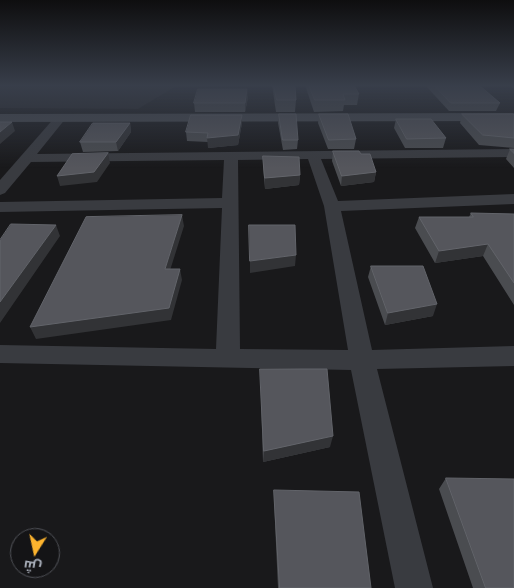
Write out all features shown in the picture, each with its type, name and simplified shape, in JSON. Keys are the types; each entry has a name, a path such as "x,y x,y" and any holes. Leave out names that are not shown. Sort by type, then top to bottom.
{"street":[{"path":"0,118 514,117"},
{"path":"1,188 60,118"},
{"path":"27,158 514,153"},
{"path":"228,359 231,155"},
{"path":"313,155 332,206 362,360 414,588"},
{"path":"332,206 514,199"},
{"path":"0,206 229,202"},
{"path":"0,354 362,360 514,356"}],"building":[{"path":"279,114 296,114 298,140 283,140"},
{"path":"319,114 348,114 356,139 329,140"},
{"path":"462,114 513,114 514,138 483,135"},
{"path":"191,115 242,115 238,135 207,138 208,133 186,132"},
{"path":"396,119 431,119 446,138 407,139"},
{"path":"0,122 12,122 0,132"},
{"path":"93,123 130,123 116,142 80,142"},
{"path":"333,151 359,151 361,154 370,154 376,172 342,176"},
{"path":"108,153 94,172 57,176 72,154"},
{"path":"263,156 299,157 300,175 265,178"},
{"path":"471,213 514,214 514,283 488,244 439,251 419,217 473,217"},
{"path":"182,215 165,269 180,269 169,308 30,327 86,217"},
{"path":"11,224 56,225 0,302 0,240"},
{"path":"249,225 295,225 296,255 250,261"},
{"path":"371,266 423,266 437,304 388,313"},
{"path":"260,369 327,369 333,436 264,451"},
{"path":"446,478 514,479 514,588 486,588"},
{"path":"274,490 359,492 371,588 280,588"}]}
